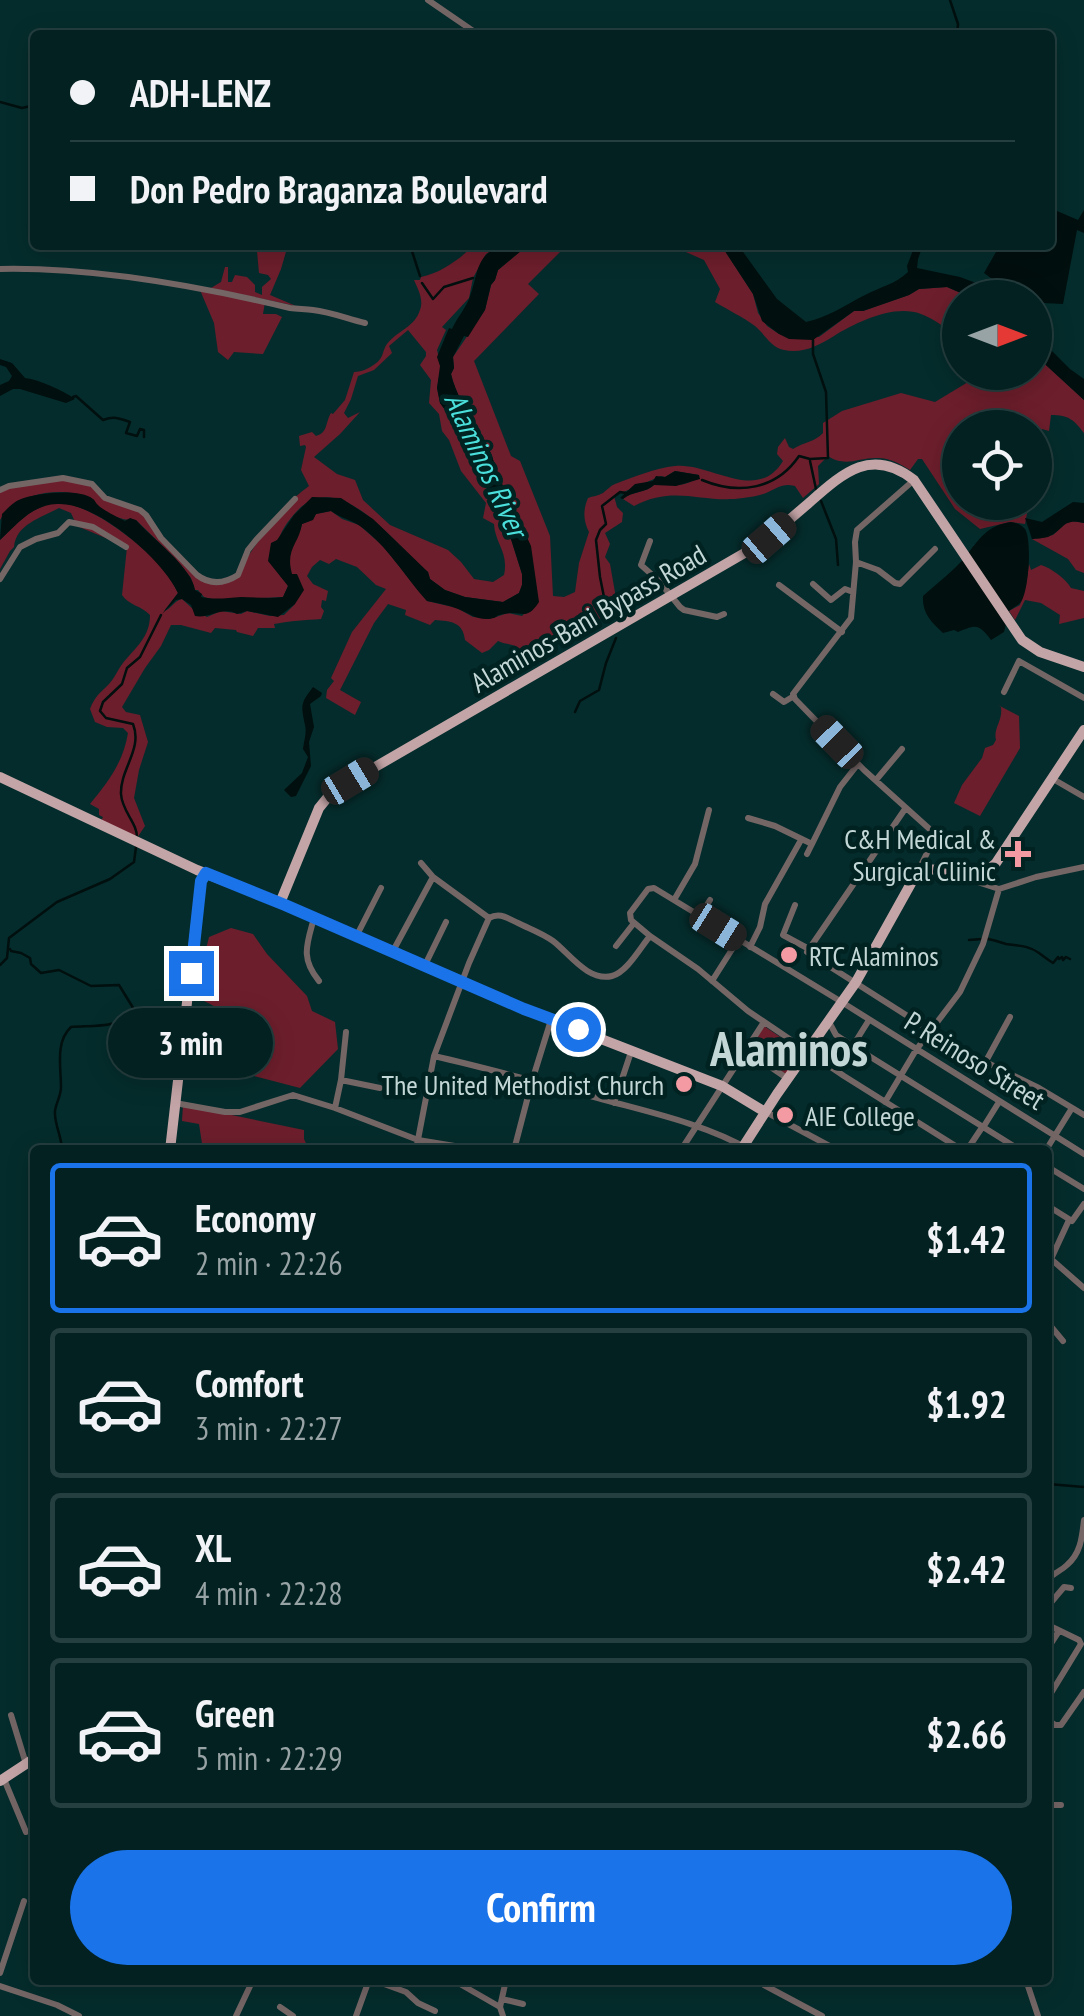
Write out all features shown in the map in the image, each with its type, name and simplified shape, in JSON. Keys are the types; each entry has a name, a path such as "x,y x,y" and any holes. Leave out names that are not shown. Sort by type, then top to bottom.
{"main road":[{"name":"Alaminos-Bani Bypass Road","path":"283,904 319,808 332,792 758,545 850,470 882,465 914,480"},
{"path":"914,480 1016,632 1034,649 1084,665"},
{"path":"747,1145 765,1112 856,982 918,873 934,868 965,878 978,877 989,870 1084,730"},
{"path":"0,777 204,878 283,904 551,1019 722,1086 765,1112"},
{"path":"171,1145 204,878"},
{"path":"2,1780 30,1762"}],"street":[{"path":"428,0 471,30"},
{"path":"0,269 86,273 215,291 366,323"},
{"path":"0,490 63,478 92,484 105,498 140,510 197,575 220,583 238,575 248,550 295,499"},
{"path":"914,480 858,530 851,618 794,696 858,764 932,830 935,836 918,873"},
{"path":"0,579 20,547 58,533 69,522 93,526 126,548"},
{"path":"650,542 641,565 684,610 718,617 724,614"},
{"path":"856,562 900,584 935,549"},
{"path":"813,584 831,600 845,589 853,592"},
{"path":"779,585 842,632"},
{"path":"1004,692 1020,661 1084,698"},
{"path":"773,694 784,702 794,696"},
{"path":"876,780 902,748"},
{"path":"1072,748 1084,756"},
{"path":"806,854 840,787 858,764"},
{"path":"1053,779 1084,797"},
{"path":"808,951 905,809"},
{"path":"674,900 692,873 709,810"},
{"path":"748,818 776,826 812,844"},
{"path":"750,947 766,904 801,840"},
{"path":"421,863 434,878 489,918"},
{"path":"965,878 998,888 1084,867"},
{"path":"986,886 989,870"},
{"path":"392,952 434,878"},
{"path":"356,936 380,888"},
{"name":"P. Reinoso Street","path":"633,922 630,913 654,888 1084,1154"},
{"path":"885,1102 916,1050 960,992 980,951 998,888"},
{"path":"700,916 710,900"},
{"path":"795,904 783,935 961,1050 1084,1116"},
{"path":"417,1145 434,1056 489,918 502,915 538,932 576,963 606,976 622,970 650,936"},
{"path":"314,918 306,954 309,968 319,981"},
{"path":"425,965 446,922"},
{"path":"616,946 633,922 764,1022 957,1145"},
{"path":"712,981 738,940"},
{"path":"986,1061 1010,1017"},
{"path":"515,1145 551,1019"},
{"path":"837,1072 869,1020"},
{"path":"685,1145 764,1022"},
{"path":"830,1022 836,1034 853,1046 1012,1145"},
{"path":"335,1108 346,1032"},
{"path":"818,1038 836,1034"},
{"path":"614,1103 632,1049"},
{"path":"746,1050 788,1079"},
{"path":"434,1056 697,1127 736,1145"},
{"path":"341,1080 380,1088"},
{"path":"176,1104 240,1112 292,1095 418,1140 448,1145"},
{"path":"969,1145 999,1102"},
{"path":"1048,1145 1072,1108"},
{"path":"765,1112 825,1145"},
{"path":"1052,1169 1084,1189"},
{"path":"1052,1209 1075,1220 1084,1204"},
{"path":"1052,1253 1069,1220"},
{"path":"1052,1259 1084,1288"},
{"path":"1052,1328 1063,1341"},
{"path":"1052,1574 1066,1566 1080,1546 1084,1520"},
{"path":"1052,1601 1064,1587 1072,1588"},
{"path":"1052,1628 1079,1640 1082,1646 1052,1692"},
{"path":"1052,1642 1059,1632"},
{"path":"1052,1723 1061,1725 1084,1692"},
{"path":"10,1714 30,1759"},
{"path":"2,1780 26,1832"},
{"path":"1052,1805 1061,1805"},
{"path":"0,1973 24,1901"},
{"path":"236,2016 251,1985"},
{"path":"356,2016 369,1985"},
{"path":"385,1985 435,2010"},
{"path":"463,1985 501,2003 523,2004"},
{"path":"502,2016 505,1985"},
{"path":"764,1985 822,2016"},
{"path":"1028,1985 1038,2016"},
{"path":"0,1986 79,2016"},
{"path":"280,2006 293,2016"}],"shaded area":[{"path":"287,250 270,295 296,306 211,288 221,282 228,267 228,282 235,275 247,277 255,285 255,292 262,295 262,287 271,279 259,273 257,251"},
{"path":"468,250 494,250 486,254 473,278 469,298 442,327 446,330 437,350 441,366 437,388 440,403 477,454 481,477 502,515 522,574 519,593 503,602 445,590 367,515 349,503 331,498 313,500 296,512 280,535 280,576 288,586 283,597 204,597 195,590 175,558 136,520 111,515 93,499 76,494 52,492 27,498 16,503 0,520 0,491 5,488 60,480 90,485 104,499 138,510 206,582 233,579 276,517 309,486 301,470 306,447 300,446 299,436 323,433 331,413 345,400 354,372 378,362 387,344 414,321 421,302 414,280","holes":["408,330 426,356 420,365 431,380 429,403 439,414 442,431 461,471 486,503 483,518 494,524 503,554 504,575 493,582 474,579 448,550 390,525 363,500 355,480 337,474 314,457 360,412 348,418 344,413 358,376 374,370 392,353 389,346"]},
{"path":"522,250 562,250 528,284 539,294 474,361 511,456 520,461 550,536 553,596 575,592 589,532 584,515 588,498 637,476 675,466 732,478 760,479 783,461 777,454 785,438 793,449 813,440 823,433 823,423 842,411 901,393 935,402 955,390 1052,390 1052,371 1084,400 1084,433 1070,419 1052,415 1052,410 942,410 942,489 922,459 910,470 882,458 847,462 828,456 818,466 819,484 803,498 795,486 787,485 743,498 676,495 634,506 623,499 654,485 684,484 699,475 675,471 661,476 614,496 623,513 622,522 605,533 610,544 605,557 610,564 619,615 598,619 587,610 570,634 561,632 520,649 498,641 482,653 465,640 462,629 455,624 435,620 430,625 388,604 340,690 361,702 355,715 326,698 327,690 352,632 386,589 357,567 336,559 329,564 320,560 307,576 313,584 328,591 326,601 322,600 321,619 258,628 253,636 236,630 215,628 211,633 171,625 122,707 140,715 148,742 134,798 145,826 137,838 101,821 99,809 90,804 119,763 128,733 123,728 95,722 90,709 141,641 148,630 150,615 122,595 127,547 77,526 71,513 59,508 24,527 0,569 0,540 40,507 70,504 117,528 167,573 178,593 164,611 182,599 207,617 221,611 284,615 295,604 290,568 293,543 302,524 316,514 331,511 359,525 383,546 427,601 457,608 473,617 493,618 508,613 522,616 538,600 530,546 488,446 451,374 453,357 485,310 498,270"},
{"path":"681,250 724,250 753,294 758,313 779,334 819,337 854,311 919,289 942,287 942,326 926,316 899,311 865,320 810,348 791,351 771,343 755,326 715,302 720,289 704,260"},
{"path":"200,290 265,302 263,314 282,317 263,354 234,352 228,360 218,352 214,323"},
{"path":"969,520 1026,520 1025,524 1010,522 980,529"},
{"path":"1073,521 1084,523 1084,573 1032,539 1053,535"},
{"path":"1029,564 1031,570 1045,566 1071,588 1084,591 1084,618 1059,624 1060,615 1041,603 1025,600 1015,620 1009,611 1020,605"},
{"path":"998,705 1019,716 1020,748 980,816 954,803 985,748 996,740 1001,712"},
{"path":"231,928 253,934 307,996 312,1011 335,1022 338,1049 300,1088 242,1073 238,1026 225,1013 200,999 209,937"},
{"path":"764,1026 802,1052 783,1078 746,1052"},
{"path":"183,1105 304,1130 307,1145 202,1145 199,1124 182,1121"}],"water":[{"path":"1055,210 1078,220 1084,210 1084,233 1077,230 1063,304 1052,303 1052,280 994,280 984,273 997,250 1055,250"},
{"name":"Alaminos River","path":"493,250 522,250 498,270 485,310 453,357 451,374 488,446 531,546 539,602 531,612 484,619 427,601 370,534 331,511 316,514 313,520 302,524 290,565 304,590 295,604 278,617 247,611 195,616 191,605 182,599 162,614 178,593 158,565 108,522 73,506 40,508 0,540 2,514 16,502 47,493 78,494 93,499 125,521 136,520 179,562 201,597 283,597 288,586 268,561 271,543 312,497 341,498 373,519 445,590 503,602 519,593 522,574 502,515 481,477 477,454 440,403 437,388 437,357 449,328 452,329 467,303 487,254"},
{"path":"724,250 742,250 777,299 806,322 903,276 908,272 913,250 921,250 917,268 968,280 942,280 942,287 919,289 854,311 813,340 789,339 762,321 753,294"},
{"path":"1052,351 1084,379 1084,400 1052,371"},
{"path":"0,359 12,363 25,378 75,399 66,403 20,389 0,396 0,385 12,376 0,365"},
{"path":"675,471 699,475 700,479 676,486 654,485 620,498 635,484"},
{"path":"1073,502 1084,503 1084,523 1067,523 1048,537 1032,539 1026,520 1042,522 1052,520 1052,516"},
{"path":"1011,522 1025,529 1029,565 1024,596 1009,611 1004,632 991,640 976,627 943,633 928,617 923,596 985,534"},
{"path":"313,687 322,693 310,704 314,727 309,742 311,766 296,796 291,797 284,790 302,773 308,757 303,749 306,731 302,709"}],"waterway":[{"path":"950,0 957,30"},
{"path":"0,102 30,106"},
{"path":"412,250 420,276"},
{"path":"422,283 433,299 444,287 473,278"},
{"path":"702,480 729,487 755,486 779,476 799,456 828,458 826,392 813,354 813,340"},
{"path":"73,397 103,420 130,422 126,433 137,436 140,429 144,430 144,437"},
{"path":"810,461 816,489"},
{"path":"609,622 596,540 606,524 602,506 620,492 626,493"},
{"path":"821,501 836,539 838,565"},
{"path":"137,839 121,794 135,742 133,724 106,718 100,711 103,702 122,684 127,668 140,657 161,615"},
{"path":"575,712 580,701 599,690 616,638"},
{"path":"0,965 7,958 9,938 57,902 110,879 134,862 136,847"},
{"path":"969,940 982,939"},
{"path":"988,939 1031,948 1053,963 1058,957 1070,959"},
{"path":"10,949 30,958 41,973 59,970 91,986 119,985 135,1011 113,1023 71,1027 66,1033 61,1047 61,1090 55,1111 62,1145"},
{"path":"1052,1484 1084,1487"}],"place":[{"name":"C&H Medical & Surgical Cliinic","path":"1018,854"},
{"name":"RTC Alaminos","path":"789,955"},
{"name":"The United Methodist Church","path":"684,1084"},
{"name":"AIE College","path":"785,1115"}],"district":[{"name":"Alaminos","path":"789,1048"}],"route":[{"path":"191,973 201,881 206,873 578,1029"}]}
